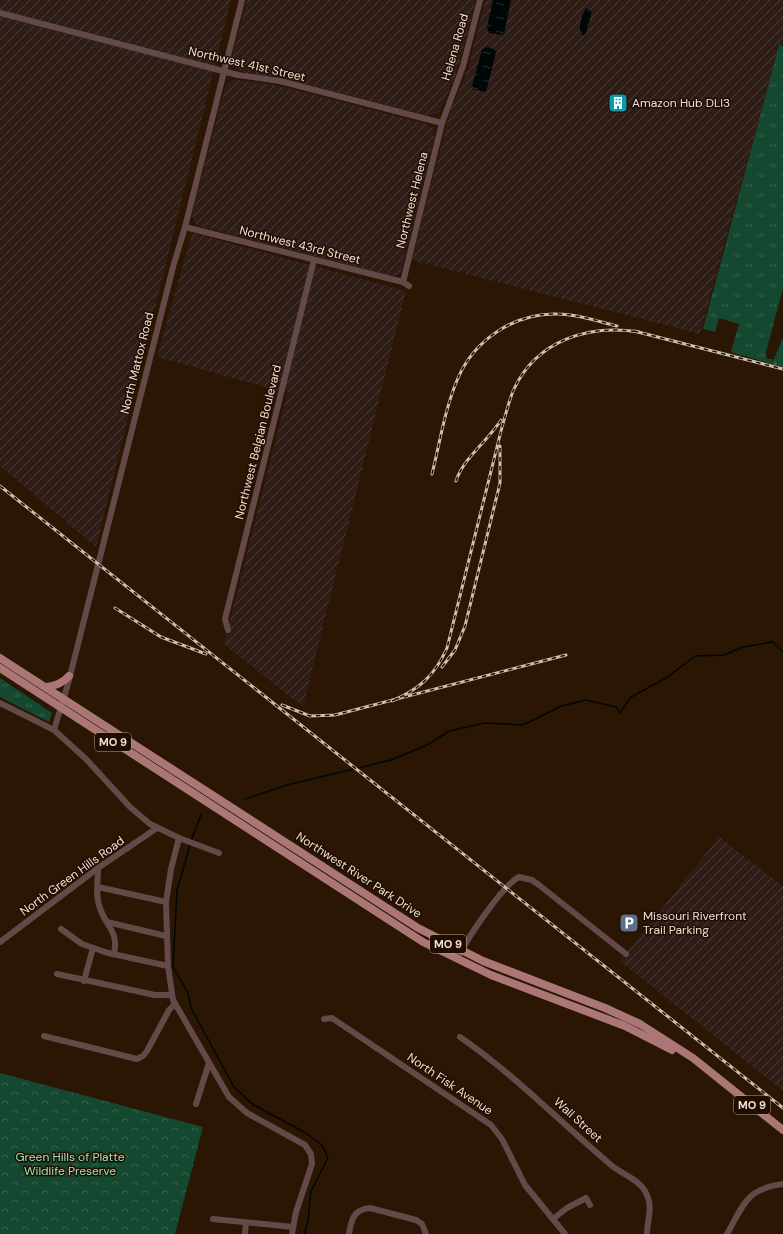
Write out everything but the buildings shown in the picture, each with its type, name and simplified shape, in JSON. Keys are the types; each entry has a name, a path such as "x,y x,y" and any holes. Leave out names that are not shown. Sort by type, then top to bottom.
{"main road":[{"name":"Northwest River Park Drive","path":"0,658 63,698 168,772 184,788 402,929 458,959 519,986 642,1033 678,1053 720,1080"},
{"name":"Northwest River Park Drive","path":"0,668 60,708 168,772 188,780 392,912 461,951 605,1008 635,1022 675,1046 783,1130"},
{"path":"46,687 54,686 65,681 69,676"},
{"path":"269,844 275,835"}],"street":[{"name":"North Mattox Road","path":"54,730 173,267 186,227 242,0"},
{"name":"Helena Road","path":"442,123 463,66 480,0"},
{"name":"Northwest 41st Street","path":"0,13 252,79 280,81 442,123"},
{"name":"Northwest Helena","path":"403,282 442,123"},
{"name":"Northwest 43rd Street","path":"186,227 403,282 409,286"},
{"name":"Northwest Belgian Boulevard","path":"228,630 225,619 314,260"},
{"path":"0,703 54,730 86,759 138,814 150,824 182,839 219,852"},
{"name":"North Green Hills Road","path":"0,942 98,868 157,828"},
{"path":"182,839 171,869 166,902 166,936 171,994 175,1004 229,1096 247,1113 305,1146 311,1154 312,1168 299,1200 292,1234"},
{"path":"98,868 100,908 114,934 116,946 114,954"},
{"path":"458,959 466,942 506,888 520,877 532,880 539,885 626,954"},
{"path":"98,887 166,902"},
{"path":"107,922 166,936"},
{"path":"61,929 82,944 93,948 168,966"},
{"path":"84,981 93,948"},
{"path":"57,974 155,995 171,994"},
{"path":"44,1036 137,1059 147,1052 169,1010 175,1004"},
{"name":"North Fisk Avenue","path":"324,1019 332,1018 490,1125 502,1139 525,1185 565,1234"},
{"name":"Wall Street","path":"460,1037 522,1084 612,1166 640,1184 648,1195 650,1202 647,1234"},
{"path":"196,1104 209,1063"},
{"path":"727,1234 752,1194 766,1186 783,1184"},
{"path":"553,1219 567,1208 586,1198 590,1205"},
{"path":"349,1234 351,1221 358,1212 366,1208 413,1218 424,1227 426,1234"},
{"path":"213,1219 293,1227"},
{"path":"245,1234 246,1223"}],"shaded area":[{"path":"0,0 231,0 96,547 0,466"},
{"path":"247,0 476,0 455,78 439,112 429,116 279,77 247,73 236,69 232,64 232,57"},
{"path":"485,0 783,0 783,46 779,45 700,334 412,260 450,111 468,69"},
{"path":"238,80 280,86 423,123 433,128 434,138 401,271 398,275 391,276 202,227 196,224 192,216 193,210 225,88 230,81"},
{"path":"192,233 406,291 303,707 224,644 288,391 276,390 157,357"},
{"path":"719,837 783,886 783,1091 620,961"}],"green space":[{"path":"779,45 783,46 783,288 766,352 767,359 773,359 772,364 731,352 739,324 719,318 715,332 703,329"},
{"path":"783,337 783,367 772,364"},
{"path":"0,678 52,713 49,722 0,697"},
{"name":"Green Hills of Platte Wildlife Preserve","path":"0,1073 203,1127 175,1234 0,1234"}],"water":[{"path":"493,0 511,0 504,34 502,35 489,33 487,27"},
{"path":"586,8 592,11 586,34 582,35 580,26 584,10"},
{"path":"486,47 494,49 496,52 486,92 473,89 472,86 482,50"}],"waterway":[{"path":"245,799 287,785 391,760 429,744 449,731 485,723 523,725 561,706 586,700 616,707 620,713 631,697 666,678 695,656 724,655 743,647 773,642 783,652"},
{"path":"191,841 201,815"},
{"path":"190,845 177,890 173,967 188,993 191,1008 234,1087 252,1104 304,1132 322,1145 328,1158 311,1191 308,1221 304,1234"}],"railway":[{"path":"432,474 453,389 465,364 486,340 498,331 512,324 526,318 541,315 572,315 617,326"},
{"path":"392,701 411,691 426,680 437,666 447,648 502,427 512,393 524,372 536,358 550,347 566,339 602,331 620,330 639,332"},
{"path":"634,331 783,369"},
{"path":"456,481 470,457 496,428 501,420"},
{"path":"442,667 455,650 465,626 500,483 500,446"},
{"path":"0,486 783,1108"},
{"path":"115,608 161,637 206,654"},
{"path":"282,705 310,716 335,715 566,655"}],"place":[{"name":"Amazon Hub DLI3","path":"618,103"},
{"name":"Missouri Riverfront Trail Parking","path":"629,923"}]}
